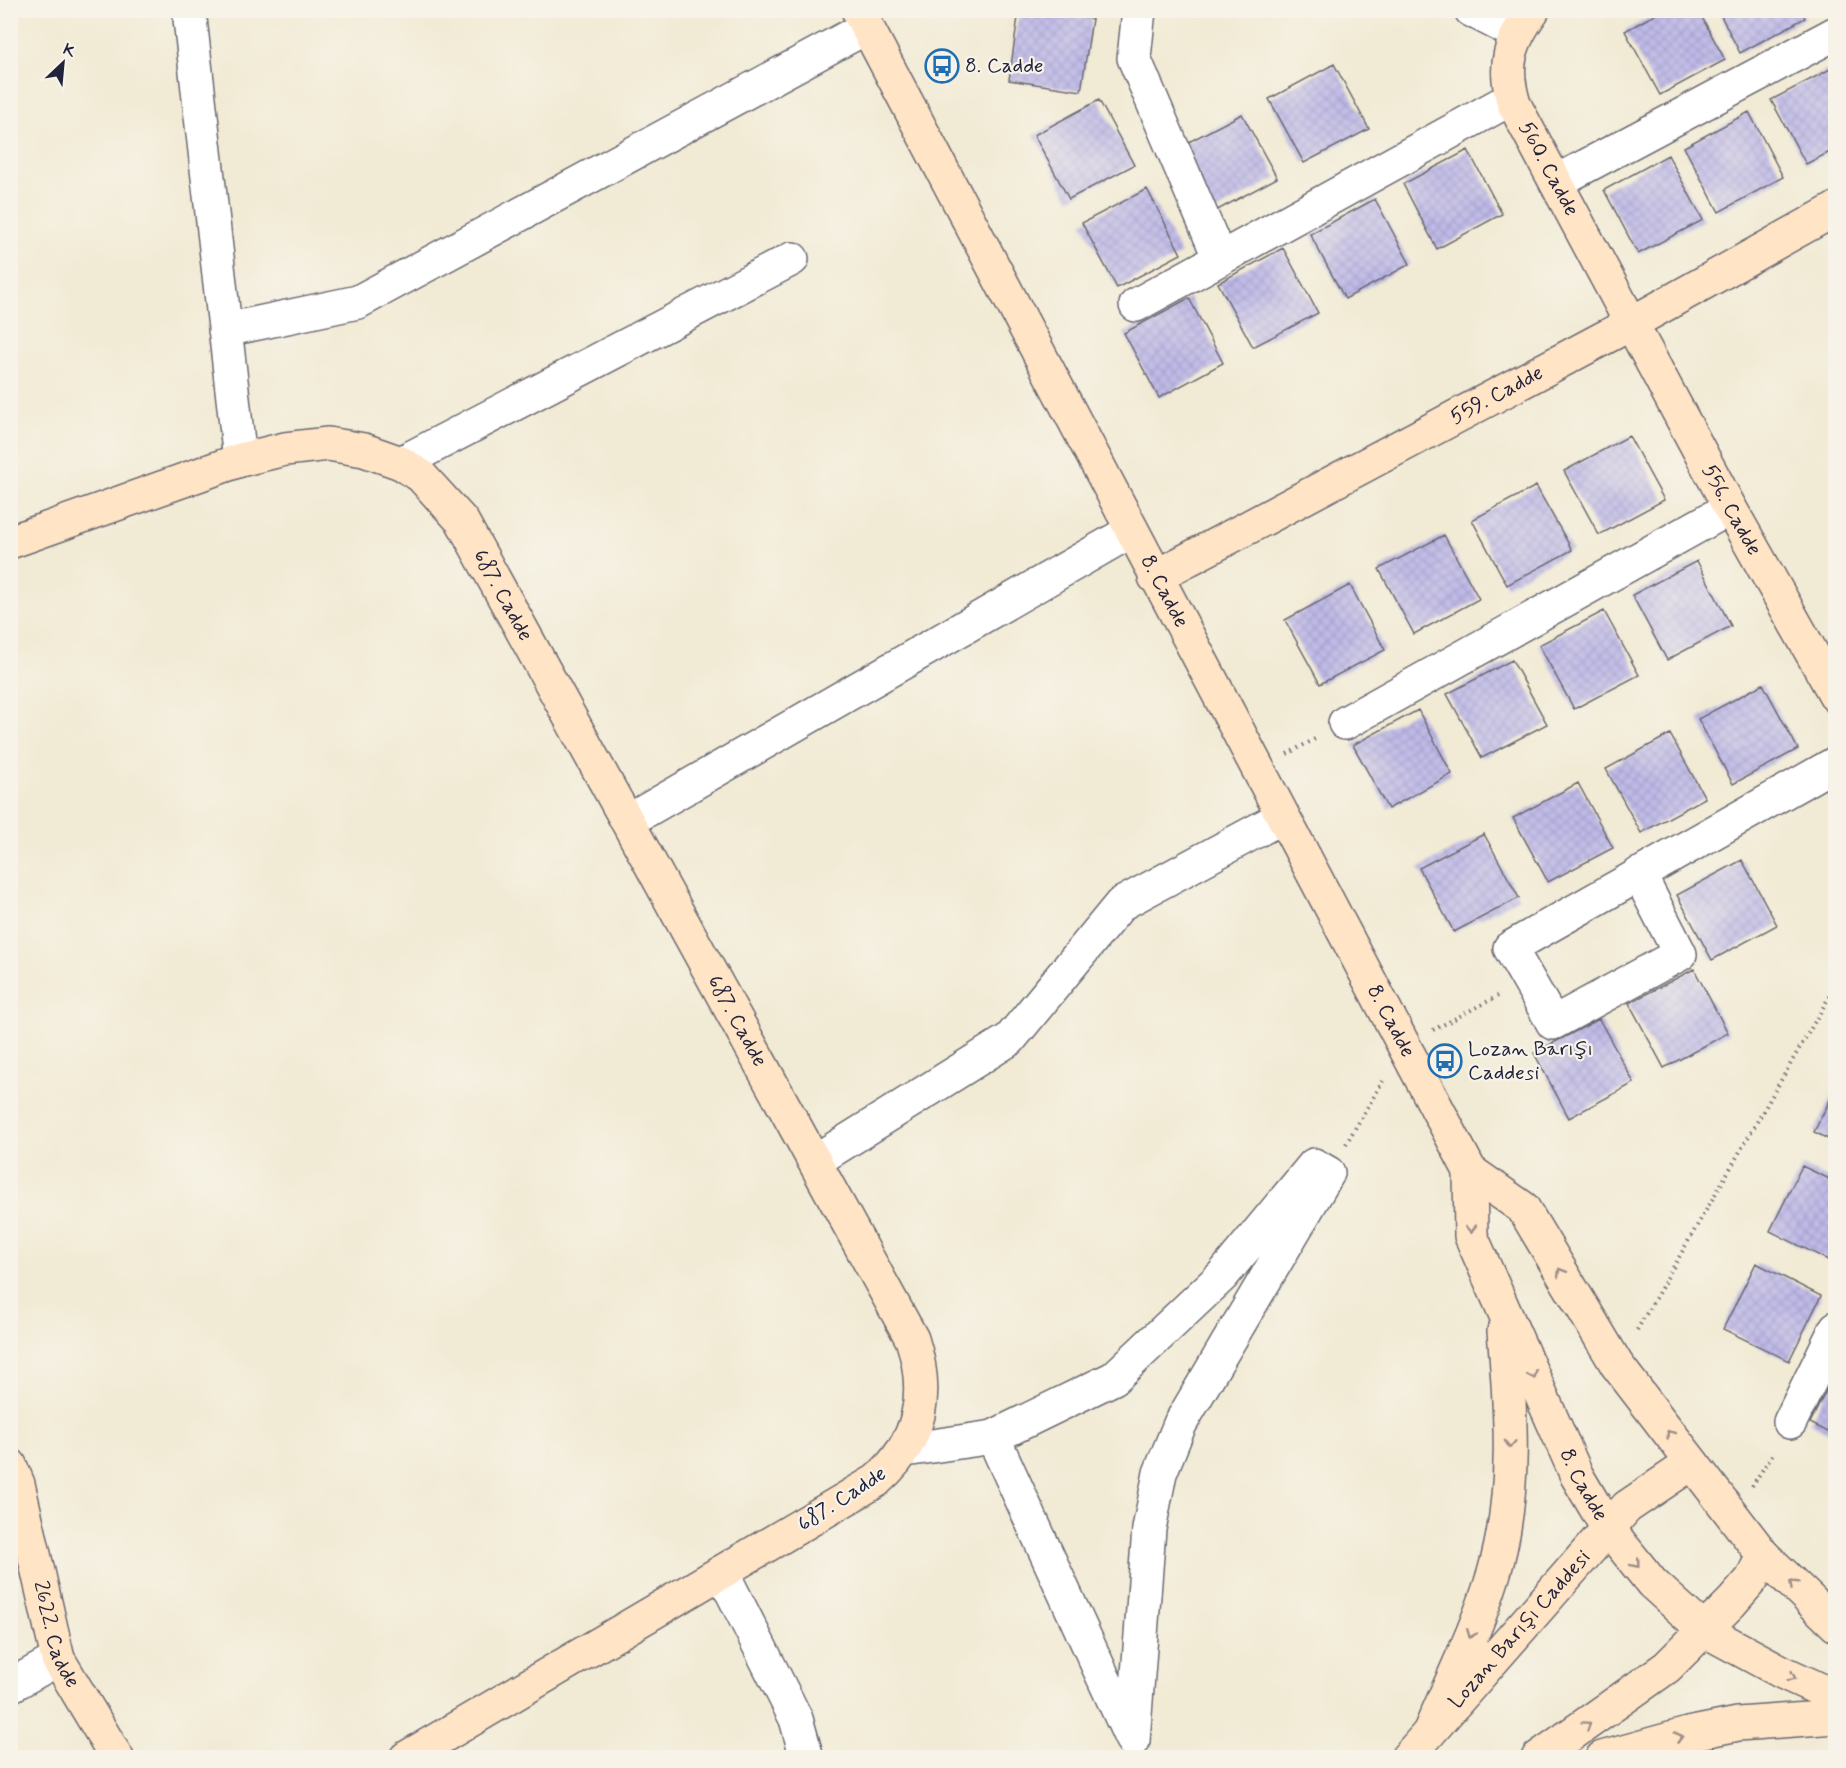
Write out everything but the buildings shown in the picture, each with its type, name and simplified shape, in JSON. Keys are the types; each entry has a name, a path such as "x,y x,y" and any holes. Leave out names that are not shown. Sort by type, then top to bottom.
{"main road":[{"name":"8. Cadde","path":"862,19 1470,1171 1523,1208 1617,1365 1763,1555 1836,1625"},
{"name":"560. Cadde","path":"1524,22 1508,57 1512,98 1632,323"},
{"name":"559. Cadde","path":"1155,577 1632,323 1836,209"},
{"name":"556. Cadde","path":"1632,323 1730,508 1836,696"},
{"name":"687. Cadde","path":"10,542 240,460 285,448 328,444 364,450 401,463 421,476 462,521 902,1317 919,1362 920,1403 915,1427 905,1450 887,1471 868,1486 406,1758"},
{"name":"8. Cadde","path":"1470,1171 1471,1236 1577,1476 1607,1527 1652,1583 1704,1630 1782,1672 1836,1697"},
{"path":"1430,1731 1481,1610 1494,1573 1504,1530 1510,1441 1510,1398 1502,1302"},
{"name":"Lozan Barışı Caddesi","path":"1407,1758 1607,1527 1627,1507 1692,1463"},
{"name":"2622. Cadde","path":"10,1465 18,1484 58,1659 117,1758"},
{"path":"1538,1758 1667,1667 1752,1579 1763,1555"},
{"path":"1602,1758 1688,1734 1738,1724 1836,1717"}],"street":[{"path":"189,10 240,460"},
{"path":"1139,10 1134,58 1220,259"},
{"path":"1471,10 1524,22"},
{"path":"225,330 358,302 862,19"},
{"path":"1556,182 1836,33"},
{"path":"1136,305 1512,98"},
{"path":"401,463 792,259"},
{"path":"1345,723 1730,508"},
{"path":"628,821 1131,531"},
{"path":"1639,874 1680,954 1553,1023 1510,948 1639,874 1836,763"},
{"path":"815,1161 1010,1039 1121,904 1282,817"},
{"path":"905,1450 993,1437 1114,1378 1222,1276 1314,1165 1328,1173 1180,1424 1160,1473 1149,1529 1137,1749"},
{"path":"1790,1422 1836,1329"},
{"path":"993,1437 1137,1749"},
{"path":"722,1572 796,1719 807,1758"},
{"path":"10,1686 58,1659"}],"path":[{"path":"1258,770 1345,723"},
{"path":"1328,1173 1403,1046 1528,980"},
{"path":"1617,1365 1836,985"},
{"path":"1729,1511 1762,1474 1790,1422"}],"place":[{"name":"8. Cadde","path":"942,66"},
{"name":"Lozan Barışı Caddesi","path":"1445,1061"}]}
